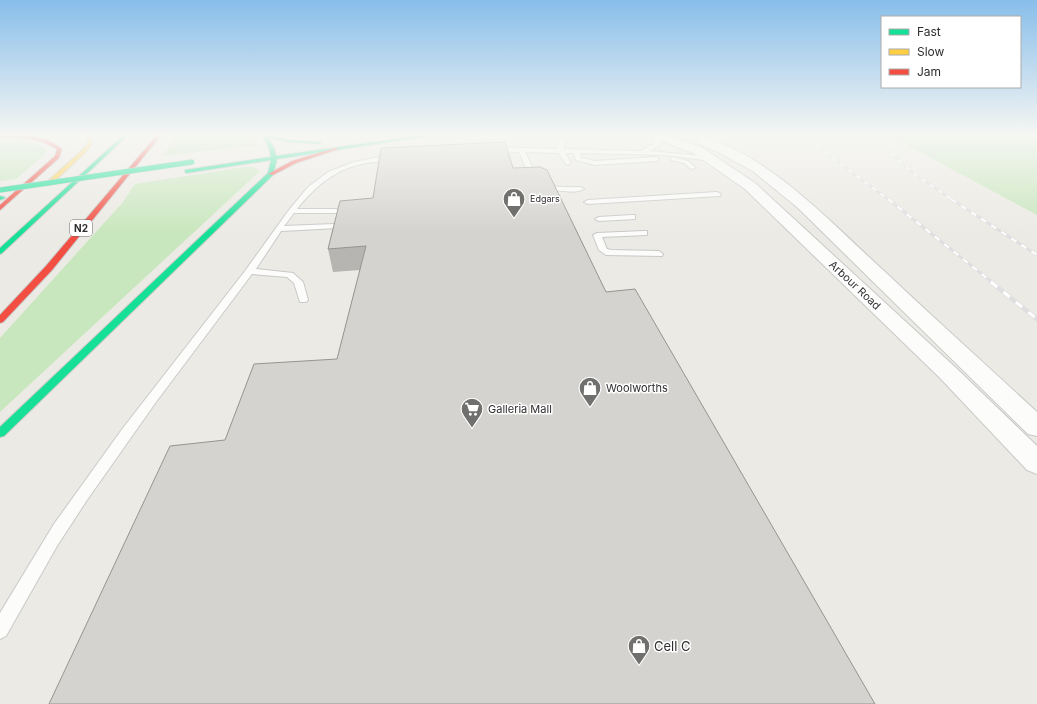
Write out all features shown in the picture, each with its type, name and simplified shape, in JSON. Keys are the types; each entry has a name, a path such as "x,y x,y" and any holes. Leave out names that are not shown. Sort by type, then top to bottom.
{"main road":[{"path":"0,208 46,167"},
{"path":"37,194 67,167"},
{"path":"0,252 92,167"},
{"name":"N2","path":"0,320 49,268 133,167"},
{"path":"0,190 159,167"},
{"path":"0,198 207,167"},
{"path":"271,174 275,167"},
{"path":"0,433 74,360 210,235 271,174 285,167"}],"street":[{"name":"Arbour Road","path":"730,167 948,373 1037,463"},
{"name":"Arbour Road","path":"753,167 759,169 803,205 1037,427"}],"lane":[{"path":"0,630 58,530 136,418 309,190 323,178 347,167"},
{"path":"529,167 538,184 560,189 580,189"},
{"path":"588,202 717,194"},
{"path":"293,210 336,211"},
{"path":"599,219 632,217"},
{"path":"280,229 335,226"},
{"path":"644,233 597,235 603,250 609,253 659,254"},
{"path":"249,271 290,274 298,282 303,300"}],"green space":[{"path":"0,167 30,167 16,179 0,181"},
{"path":"244,167 254,167 260,171 0,412 0,338 123,202 135,184"},
{"path":"947,167 1037,167 1037,215"}],"building":[{"name":"Galleria Mall","path":"378,167 540,167 547,170 606,292 635,289 875,704 49,704 170,446 225,440 254,364 337,359 366,246 328,249 340,201 373,198"}],"railway":[{"path":"844,167 889,200"},
{"path":"906,167 917,176 953,200"},
{"path":"888,199 993,283"},
{"path":"951,199 1037,255"},
{"path":"991,282 1037,319"}],"traffic: fast":[{"path":"0,252 92,167"},
{"path":"0,190 159,167"},
{"path":"187,171 215,167"},
{"path":"0,433 271,174 273,167"}],"traffic: slow":[{"path":"48,184 67,167"}],"traffic: jam":[{"path":"0,208 46,167"},
{"path":"0,320 49,268 133,167"},
{"path":"271,174 285,167"}],"place":[{"name":"Edgars","path":"514,218"},
{"name":"Woolworths","path":"590,408"},
{"name":"Galleria Mall","path":"472,428"},
{"name":"Cell C","path":"639,666"}]}
